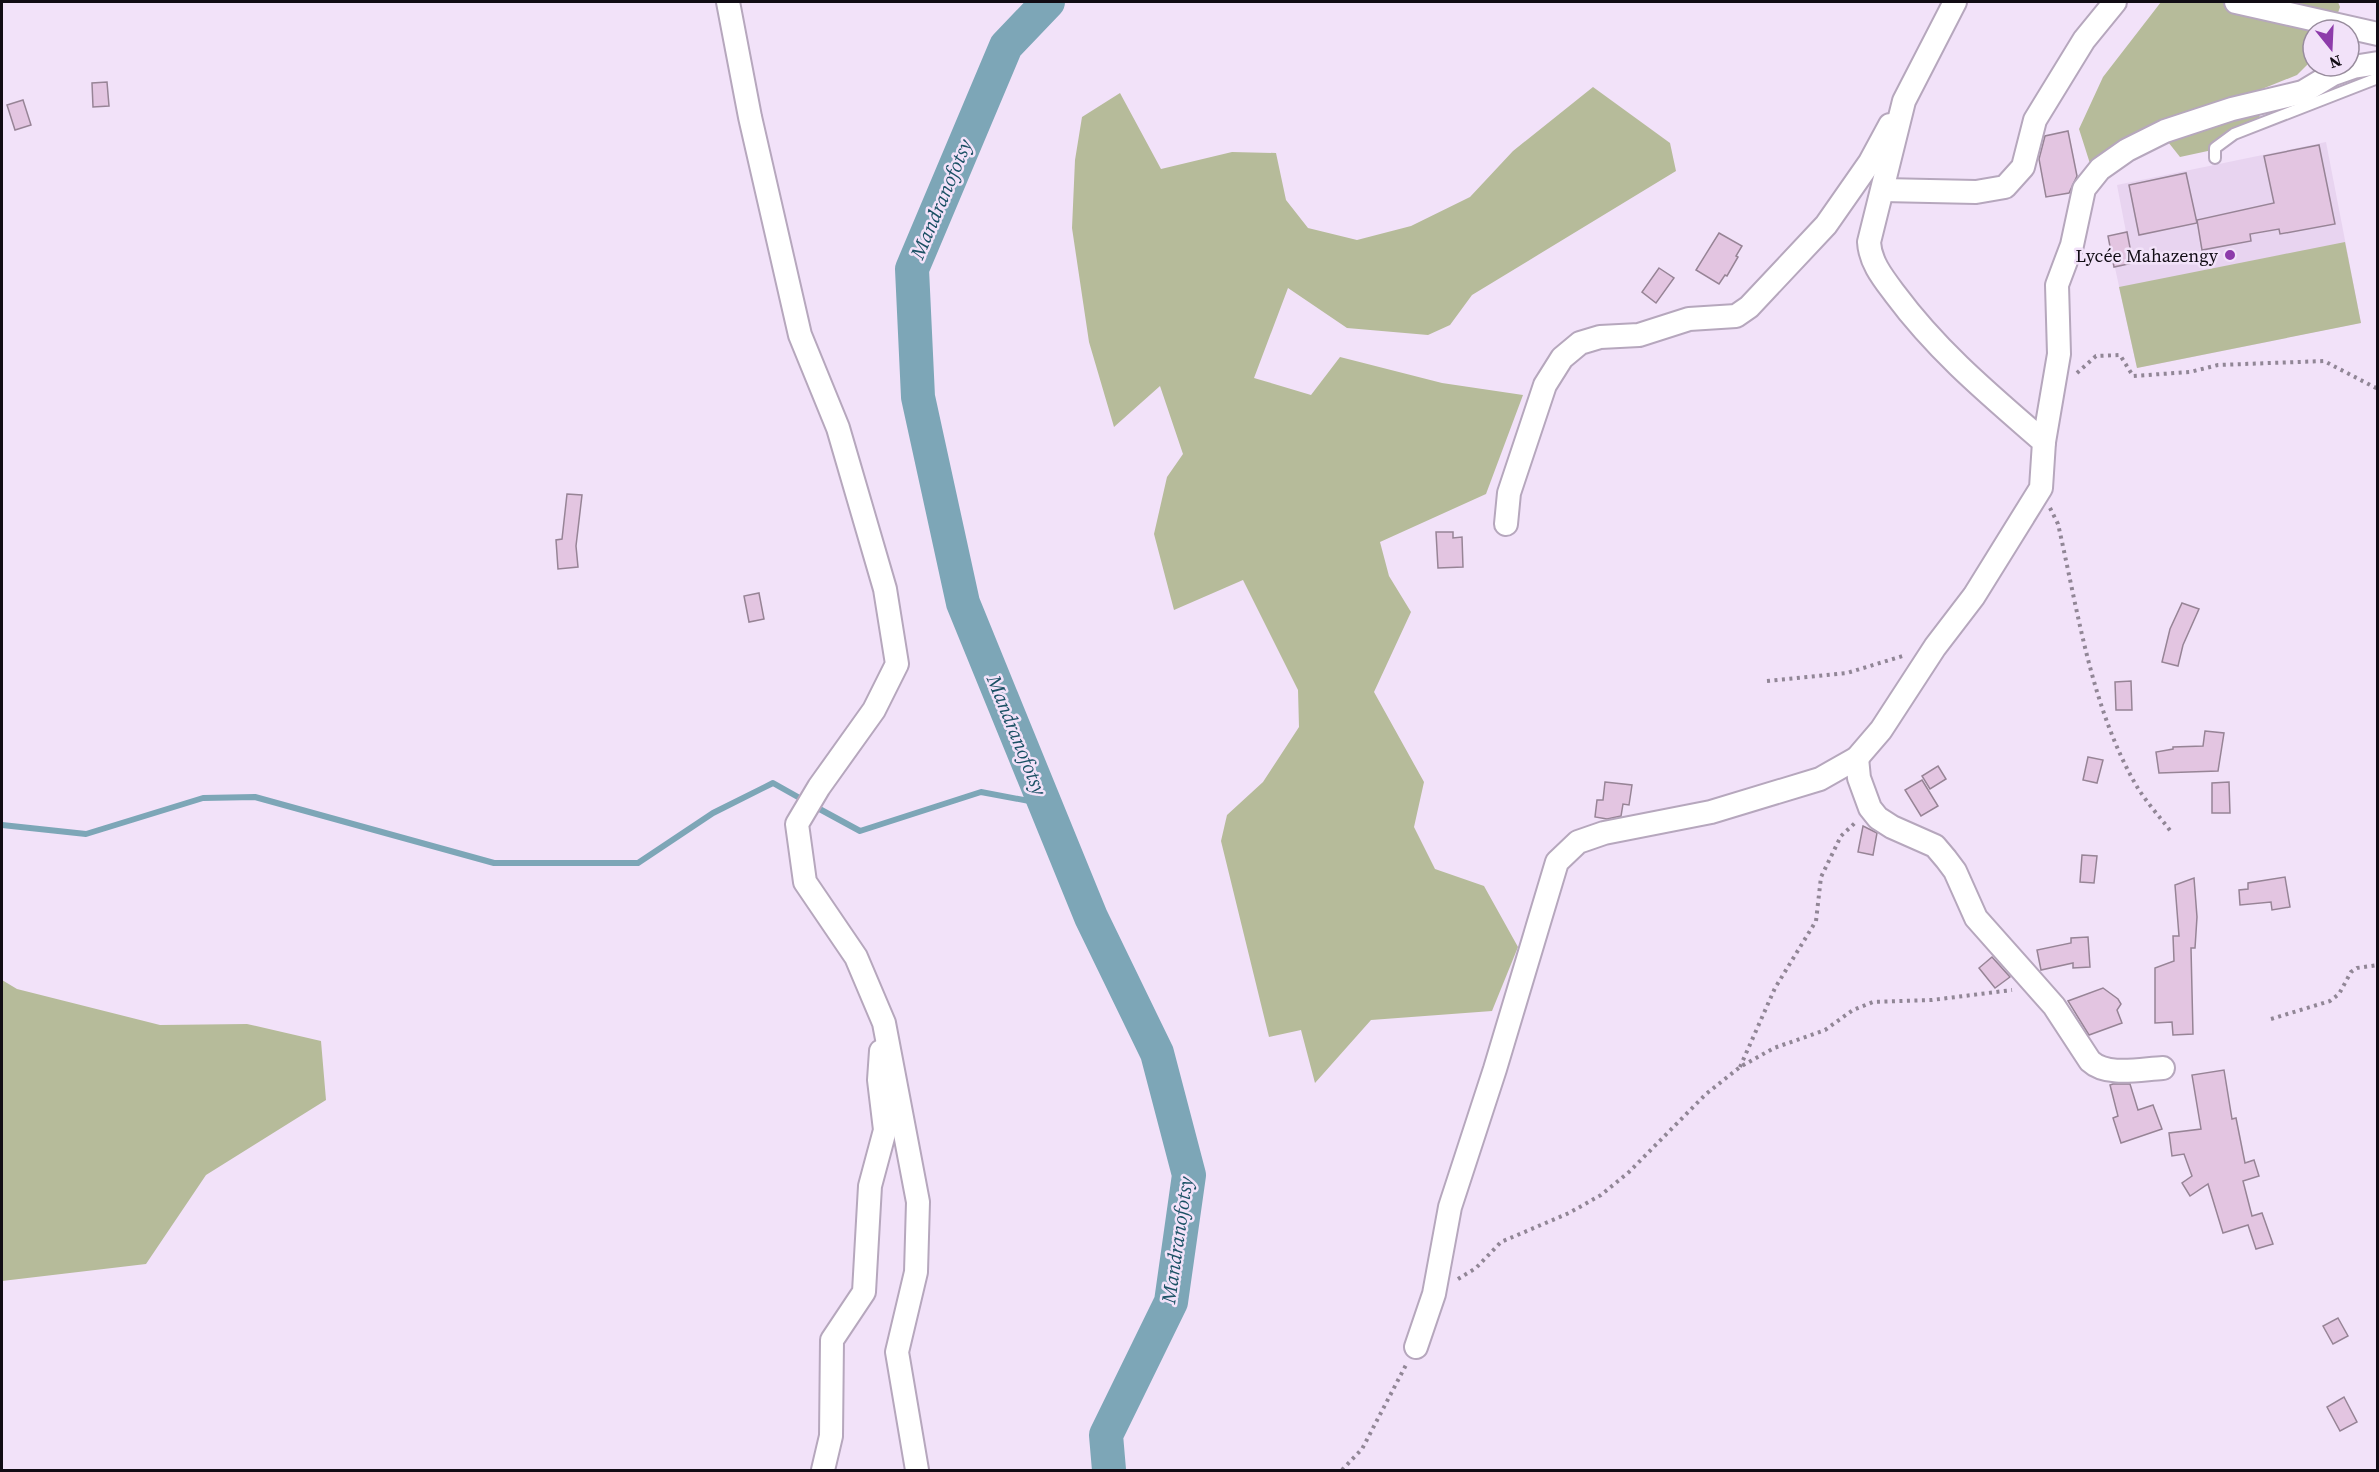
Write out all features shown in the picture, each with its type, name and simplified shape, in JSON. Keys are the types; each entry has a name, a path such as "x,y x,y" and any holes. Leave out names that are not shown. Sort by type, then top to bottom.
{"street":[{"path":"728,2 750,117 800,335 838,428 885,589 897,664 874,710 819,787 797,824 805,882 856,957 884,1023 918,1202 916,1272 897,1352 917,1470"},
{"path":"1506,525 1509,493 1545,385 1562,358 1580,343 1600,337 1639,335 1689,319 1736,316 1749,307 1826,225 1870,162 1955,2"},
{"path":"1883,190 1976,192 2005,187 2023,167 2035,120 2084,40 2115,2"},
{"path":"2236,2 2378,34"},
{"path":"1416,1347 1434,1294 1450,1207 1495,1069 1557,862 1578,842 1604,833 1711,812 1820,779 1857,758 1881,729 1935,647 1974,596 2041,488 2044,442 2059,354 2057,285 2072,245 2084,189 2100,169 2127,150 2165,131 2232,109 2303,92 2332,74 2353,67 2378,63"},
{"path":"1904,100 1869,242 1870,254 1883,277 1919,326 1965,374 2044,442"},
{"path":"1857,758 1859,778 1870,808 1878,818 1892,827 1935,846 1955,872 1976,918 2054,1006 2090,1061 2097,1067 2114,1070 2163,1068"},
{"path":"823,1470 831,1436 832,1340 864,1292 870,1186 885,1130 879,1080 884,1023"}],"lane":[{"path":"2215,158 2215,148 2234,134 2378,78"}],"path":[{"path":"2053,394 2096,356 2120,355 2133,376 2190,372 2218,365 2324,361 2378,389"},
{"path":"2041,488 2058,524 2092,673 2117,748 2137,787 2172,833"},
{"path":"1767,681 1847,673 1935,647"},
{"path":"1740,1067 1775,988 1816,921 1821,877 1840,836 1870,808"},
{"path":"2271,1019 2330,1001 2339,994 2351,972 2357,968 2378,965"},
{"path":"1434,1294 1476,1268 1501,1242 1569,1213 1601,1196 1629,1172 1706,1095 1740,1067 1774,1048 1825,1030 1853,1010 1873,1002 1932,1000 2016,989 2036,984"},
{"path":"1342,1470 1362,1449 1416,1347"}],"shaded area":[{"name":"Lycée Mahazengy","path":"2326,142 2361,323 2137,368 2108,236 2126,232 2117,185"}],"green space":[{"path":"2161,2 2338,2 2340,7 2336,18 2301,18 2301,71 2297,75 2262,89 2255,102 2263,127 2217,149 2180,157 2157,128 2124,138 2107,170 2093,173 2079,129 2103,77"},
{"path":"1593,87 1670,143 1676,171 1472,295 1450,325 1428,335 1347,328 1288,288 1254,378 1311,395 1340,357 1442,383 1523,395 1486,494 1380,542 1389,576 1411,612 1374,692 1424,782 1414,827 1435,869 1484,886 1518,947 1492,1011 1371,1020 1315,1083 1301,1030 1269,1037 1221,841 1227,815 1263,782 1299,727 1298,690 1243,580 1174,610 1154,534 1167,477 1183,454 1160,386 1114,427 1089,342 1072,228 1075,160 1082,117 1120,93 1161,169 1232,152 1276,153 1286,200 1308,228 1357,240 1411,226 1470,197 1513,151"},
{"path":"2345,242 2361,323 2137,368 2119,287"},
{"path":"2,980 17,989 160,1025 247,1024 321,1041 326,1100 206,1175 146,1264 2,1281"}],"building":[{"path":"107,82 109,106 93,107 92,83"},
{"path":"23,100 31,125 15,130 7,105"},
{"path":"2068,131 2077,176 2069,193 2046,197 2039,159 2045,136"},
{"path":"2319,145 2335,224 2280,234 2279,229 2250,234 2251,241 2202,250 2197,220 2274,203 2264,156"},
{"path":"2186,173 2197,223 2139,235 2129,185"},
{"path":"2127,232 2133,263 2114,267 2108,236"},
{"path":"1719,233 1742,246 1727,276 1725,275 1719,284 1696,270"},
{"path":"1659,268 1674,278 1656,303 1642,292"},
{"path":"567,494 582,495 576,546 578,567 558,569 556,540 562,539"},
{"path":"1436,532 1453,532 1453,538 1462,537 1463,567 1438,568"},
{"path":"759,593 764,619 749,622 744,596"},
{"path":"2182,603 2199,609 2183,645 2178,666 2162,662 2170,629"},
{"path":"2131,681 2132,710 2116,710 2115,682"},
{"path":"2205,731 2224,733 2218,771 2159,773 2156,752 2173,749 2173,747 2203,746"},
{"path":"2088,757 2103,760 2097,783 2083,780"},
{"path":"1938,766 1946,779 1930,789 1922,776"},
{"path":"1922,780 1938,806 1921,816 1905,790"},
{"path":"1605,782 1632,785 1629,805 1623,804 1621,816 1607,819 1595,817 1597,800 1603,800"},
{"path":"2229,782 2230,813 2212,813 2212,783"},
{"path":"1863,826 1877,833 1873,855 1858,852"},
{"path":"2082,855 2097,856 2094,883 2080,882"},
{"path":"2285,877 2290,907 2272,910 2271,902 2240,905 2239,890 2248,889 2248,883"},
{"path":"2194,878 2197,917 2195,948 2191,948 2193,1034 2173,1035 2172,1022 2155,1023 2155,968 2174,961 2173,936 2179,936 2175,885"},
{"path":"2088,937 2090,967 2073,968 2073,963 2041,970 2037,950 2071,943 2071,938"},
{"path":"1992,957 2010,977 1995,988 1979,968"},
{"path":"2103,988 2121,1004 2117,1010 2122,1023 2089,1035 2068,1001"},
{"path":"2224,1070 2232,1119 2236,1118 2245,1163 2254,1160 2259,1176 2243,1181 2252,1216 2262,1213 2273,1244 2256,1249 2248,1225 2223,1233 2208,1184 2190,1196 2182,1183 2192,1176 2184,1154 2172,1156 2169,1133 2201,1129 2192,1075"},
{"path":"2130,1084 2138,1110 2153,1105 2162,1129 2121,1143 2113,1118 2118,1116 2110,1085"},
{"path":"2338,1318 2348,1336 2333,1344 2323,1326"},
{"path":"2344,1397 2357,1422 2340,1431 2327,1407"}],"waterway":[{"name":"Mandranofotsy","path":"1048,2 1006,46 912,269 918,397 963,603 1091,917 1157,1053 1189,1175 1171,1302 1106,1435 1109,1470"},
{"path":"2,825 86,834 203,798 255,797 494,863 638,863 713,813 773,783 805,801"},
{"path":"814,806 860,831 981,792 1045,804"}],"place":[{"name":"Lycée Mahazengy","path":"2230,255"}]}
